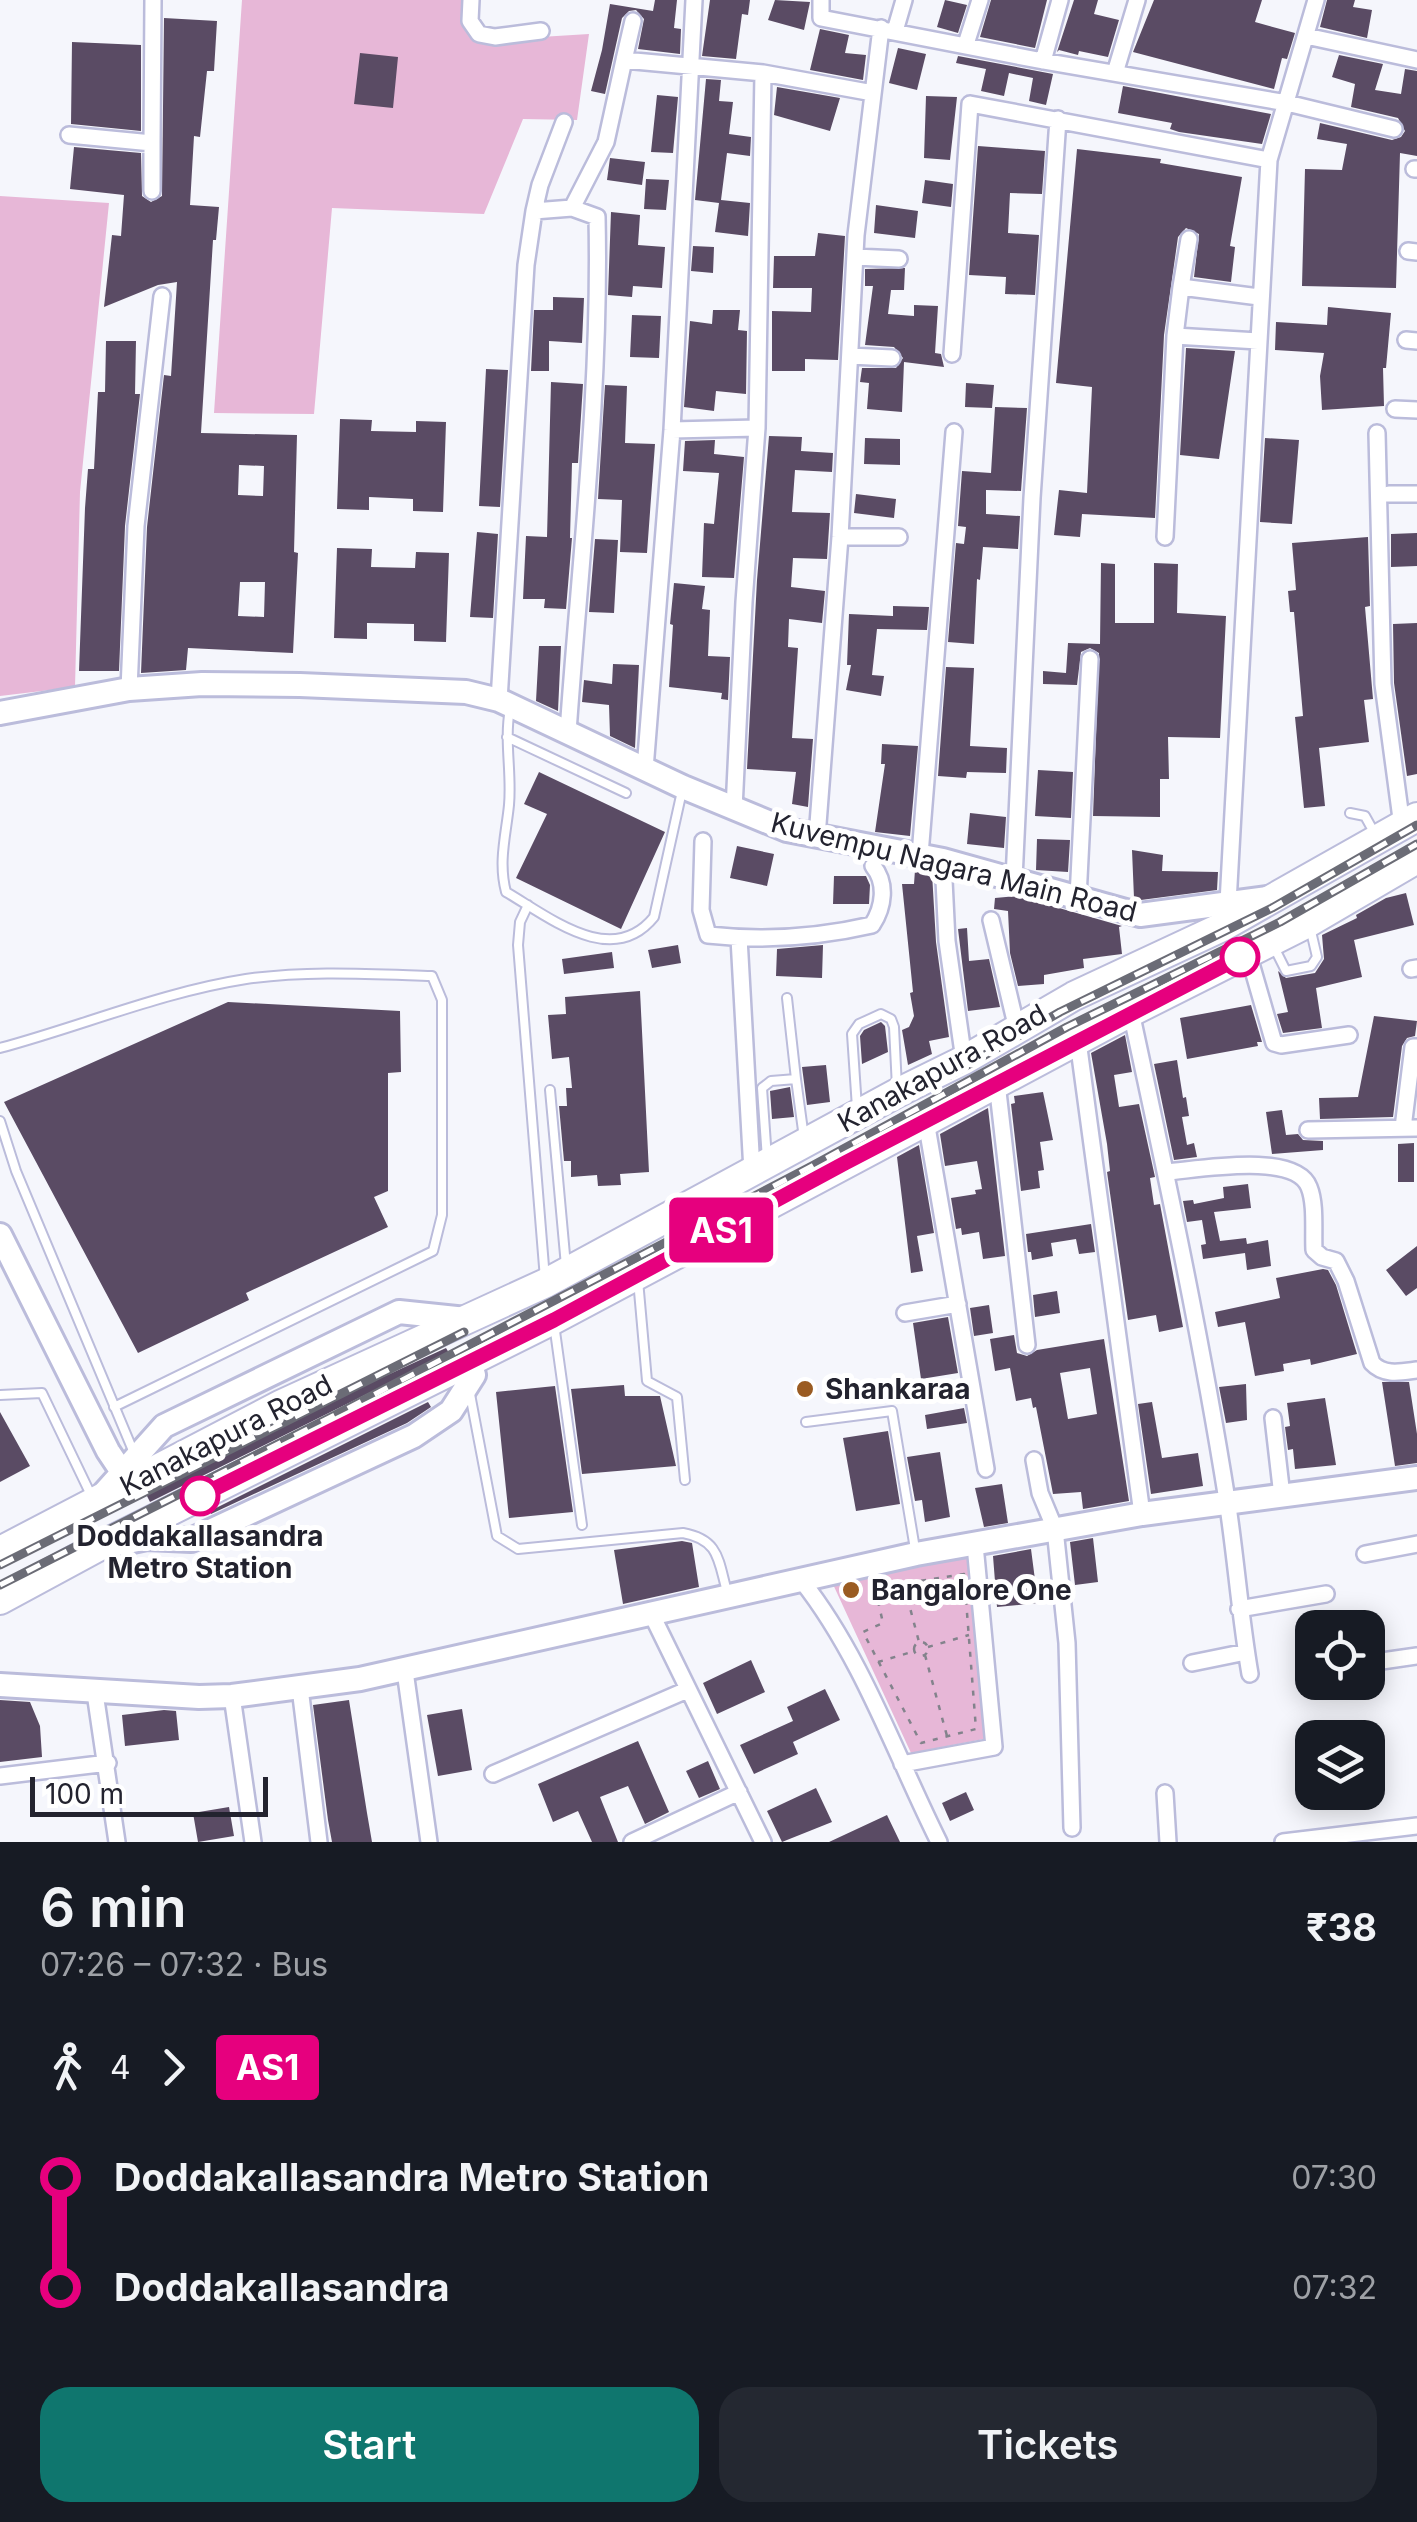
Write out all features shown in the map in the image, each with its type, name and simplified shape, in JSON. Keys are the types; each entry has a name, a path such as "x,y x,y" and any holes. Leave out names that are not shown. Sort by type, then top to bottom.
{"highway":[{"name":"Kanakapura Road","path":"0,1551 282,1404 556,1277 897,1092 964,1060 1074,996 1222,927 1399,828"},
{"name":"Kanakapura Road","path":"0,1600 98,1547 468,1373 637,1275 1131,1012 1309,922 1417,859"},
{"path":"816,1137 845,1163"}],"street":[{"path":"152,191 154,0"},
{"path":"470,0 470,21 479,34 541,32"},
{"path":"645,768 672,430 694,0"},
{"path":"821,0 822,18 1042,61 1287,102 1394,129"},
{"path":"817,836 840,537 855,256 873,93 888,30 904,0"},
{"path":"966,44 980,0"},
{"path":"1042,61 1060,0"},
{"path":"1115,74 1137,0"},
{"path":"1228,903 1269,160 1316,0"},
{"path":"572,208 606,142 632,21"},
{"path":"1306,36 1417,60"},
{"path":"624,60 763,74 873,93"},
{"path":"734,809 757,428 763,74"},
{"path":"952,354 970,104 1269,160"},
{"path":"1014,879 1032,498 1058,119"},
{"path":"505,703 526,265 540,185 564,122"},
{"path":"69,134 152,143"},
{"path":"534,210 572,208 597,217 596,344 568,732"},
{"path":"1165,537 1175,336 1188,239"},
{"path":"855,256 900,259"},
{"path":"1181,288 1259,298"},
{"path":"129,688 136,526 162,296"},
{"path":"1175,336 1258,340"},
{"path":"850,356 892,358"},
{"path":"1395,409 1417,410"},
{"path":"672,430 757,428"},
{"path":"954,432 932,857 964,1060"},
{"path":"1377,433 1382,684 1399,828"},
{"path":"1389,494 1417,494"},
{"path":"840,537 900,537"},
{"path":"1078,898 1090,659"},
{"name":"Kuvempu Nagara Main Road","path":"0,713 129,688 202,684 449,690 505,703 682,787 787,830 932,857 1140,915 1276,898"},
{"path":"704,842 701,910 708,935 739,938 841,932 872,925 882,911 882,876 874,866"},
{"path":"991,920 1017,1029"},
{"path":"739,938 760,1167"},
{"path":"1260,947 1274,1044 1349,1036"},
{"path":"1131,1012 1166,1172 1228,1503 1238,1608 1250,1674"},
{"path":"1078,1041 1142,1514"},
{"path":"1308,1130 1410,1128 1413,1047 1417,1047"},
{"path":"997,1084 1027,1345"},
{"path":"926,1121 986,1469"},
{"path":"1166,1172 1265,1165 1300,1175 1309,1186 1314,1250 1322,1258 1336,1260 1372,1363 1393,1372 1417,1370"},
{"path":"3,1248 108,1451 129,1465"},
{"path":"905,1313 958,1304"},
{"name":"Kanakapura Road","path":"94,1502 164,1426 399,1312 468,1319"},
{"name":"Kanakapura Road","path":"98,1547 147,1538 191,1540 438,1423 451,1411 468,1373"},
{"path":"1273,1418 1282,1496"},
{"path":"1034,1460 1040,1492 1055,1529 1067,1643 1072,1828"},
{"path":"0,1685 96,1693 232,1696 300,1688 405,1670 650,1611 728,1598 916,1554 1142,1514 1417,1478"},
{"path":"1365,1554 1417,1544"},
{"path":"902,1764 994,1747 975,1545"},
{"path":"802,1581 853,1664 935,1841"},
{"path":"1238,1608 1326,1594"},
{"path":"650,1611 764,1842"},
{"path":"1192,1663 1246,1652"},
{"path":"1385,1661 1417,1656"},
{"path":"405,1670 429,1842"},
{"path":"300,1688 319,1842"},
{"path":"493,1774 687,1690"},
{"path":"96,1693 118,1842"},
{"path":"232,1696 253,1842"},
{"path":"0,1776 108,1763"},
{"path":"632,1842 739,1792"},
{"path":"1165,1792 1168,1842"},
{"path":"1283,1842 1417,1826"}],"lane":[{"path":"505,703 509,806 502,877 506,892 584,938 622,938 642,931 654,917 682,787"},
{"path":"507,738 626,793"},
{"path":"1350,813 1399,828"},
{"path":"528,905 520,922 518,946 556,1277"},
{"path":"1260,947 1286,971 1312,966 1317,957 1309,922"},
{"path":"0,1048 173,995 248,979 348,974 432,976 442,1000 442,1215 433,1252 114,1408"},
{"path":"787,998 796,1079 816,1137"},
{"path":"858,1114 852,1034 859,1024 881,1014 891,1019 894,1027 897,1092"},
{"path":"760,1167 762,1088 771,1081 796,1079"},
{"path":"550,1090 556,1277"},
{"path":"0,1121 16,1171 114,1408 129,1465"},
{"path":"637,1275 647,1382 677,1398 685,1480"},
{"path":"554,1320 582,1525"},
{"path":"468,1373 497,1536 505,1544 518,1550 683,1533 702,1537 715,1548 728,1598"},
{"path":"0,1395 42,1393 94,1502"},
{"path":"806,1422 892,1411 916,1554"}],"path":[{"path":"964,1574 969,1635 976,1729 921,1743 864,1632 883,1623 875,1588 964,1574"},
{"path":"904,1584 919,1642 915,1652"},
{"path":"919,1642 928,1647 969,1635"},
{"path":"928,1647 925,1655 947,1736"},
{"path":"853,1664 915,1652 925,1655"}],"shaded area":[{"path":"242,0 478,0 475,41 589,34 577,120 523,119 484,214 332,208 314,414 214,413"},
{"path":"0,196 109,203 80,492 75,687 0,696"},
{"path":"968,1552 984,1739 911,1753 831,1580"}],"building":[{"path":"655,0 677,0 674,28 681,29 680,54 638,49 644,19 636,10 629,11 622,18 605,94 591,91 610,4 653,11"},
{"path":"710,0 750,0 748,15 742,14 736,59 702,56"},
{"path":"775,0 810,2 804,30 768,20"},
{"path":"945,0 967,5 958,33 937,27"},
{"path":"991,0 1047,0 1035,48 980,37"},
{"path":"1074,0 1098,0 1094,14 1119,20 1108,57 1079,51 1078,55 1057,52"},
{"path":"1154,0 1262,0 1255,22 1295,33 1287,59 1282,58 1274,89 1133,52"},
{"path":"1327,0 1355,0 1353,7 1372,10 1367,38 1320,27"},
{"path":"164,18 217,21 214,71 207,71 200,137 194,136 190,205 219,207 213,240 201,433 297,435 294,552 298,553 293,653 188,648 186,670 141,673 147,527 164,375 171,376 177,282 158,285 104,307 112,235 121,236 124,195 70,189 74,147 141,153 142,196 151,202 162,196","holes":["239,465 264,466 263,496 238,495","240,582 265,582 264,617 238,616"]},
{"path":"820,29 849,35 845,53 866,55 863,80 810,70"},
{"path":"72,42 141,45 141,131 71,124"},
{"path":"898,48 926,54 917,90 889,83"},
{"path":"360,53 398,57 393,108 354,104"},
{"path":"1339,55 1383,64 1375,90 1401,94 1405,69 1417,71 1417,156 1400,153 1396,288 1302,286 1305,169 1342,170 1347,144 1317,139 1320,123 1392,140 1405,131 1398,118 1351,107 1355,84 1332,77"},
{"path":"958,56 1053,74 1046,105 1029,101 1033,78 1009,73 1004,96 981,91 986,69 956,63"},
{"path":"706,79 721,80 719,101 733,102 729,134 751,137 750,156 727,153 721,200 750,203 748,236 715,232 719,203 695,200"},
{"path":"1123,86 1271,114 1262,144 1179,132 1170,129 1172,123 1118,113"},
{"path":"777,87 840,98 830,131 774,115"},
{"path":"657,95 678,97 673,153 651,152"},
{"path":"926,96 957,97 950,160 924,158"},
{"path":"978,146 1045,151 1042,194 1010,193 1008,233 1039,235 1035,295 1005,294 1006,277 969,275"},
{"path":"1077,149 1161,159 1160,163 1242,177 1230,246 1235,247 1231,282 1194,277 1199,234 1186,228 1178,237 1164,335 1155,518 1082,514 1080,537 1054,535 1059,490 1087,493 1092,387 1056,383"},
{"path":"610,158 645,162 642,185 607,180"},
{"path":"646,179 669,180 666,210 644,209"},
{"path":"925,180 953,184 951,207 922,203"},
{"path":"876,205 918,211 915,238 874,233"},
{"path":"611,212 640,215 638,245 665,247 662,288 633,286 632,297 608,295"},
{"path":"818,233 845,236 838,360 805,359 805,371 772,371 772,311 811,312 812,288 773,288 774,256 815,256"},
{"path":"693,246 714,247 713,273 691,271"},
{"path":"905,268 904,290 891,290 888,314 914,316 914,305 938,306 935,353 941,354 944,367 904,362 902,412 867,409 869,383 860,382 862,368 896,368 903,358 894,347 865,345 873,286 865,286 865,269"},
{"path":"553,297 584,298 582,343 549,341 549,371 531,371 534,310 553,310"},
{"path":"1328,307 1391,313 1383,368 1384,406 1322,410 1320,376 1324,353 1275,350 1276,322 1327,325"},
{"path":"713,310 740,310 738,330 747,331 746,394 716,391 714,411 684,407 690,321 712,324"},
{"path":"632,315 661,316 659,358 630,357"},
{"path":"106,341 136,341 135,394 140,394 125,526 119,671 79,671 88,469 94,469 98,392 105,392"},
{"path":"1186,348 1235,351 1219,459 1180,455"},
{"path":"486,369 508,370 500,507 479,506"},
{"path":"551,382 583,384 578,463 572,463 572,538 566,609 544,608 545,599 523,599 526,536 547,537"},
{"path":"966,383 994,385 992,408 965,407"},
{"path":"605,385 627,386 625,443 655,444 647,553 620,552 622,500 598,499"},
{"path":"995,407 1027,408 1021,491 986,490 986,514 1020,516 1018,549 983,547 980,580 977,579 974,644 948,642 956,543 964,544 966,527 958,526 962,471 991,473"},
{"path":"340,419 372,420 371,431 416,432 416,421 446,422 443,512 413,511 413,499 369,497 369,510 337,509"},
{"path":"769,436 802,437 801,451 833,453 832,472 795,470 792,512 830,513 827,559 793,558 791,587 825,591 822,623 789,619 788,647 798,648 792,738 813,739 808,807 792,804 796,772 747,769"},
{"path":"865,438 900,439 900,465 864,464"},
{"path":"1265,438 1299,440 1292,524 1260,522"},
{"path":"715,440 714,454 744,457 734,578 702,577 704,523 714,524 719,473 683,471 685,441"},
{"path":"856,494 896,499 894,518 854,513"},
{"path":"477,532 498,534 493,618 470,617"},
{"path":"1417,533 1417,566 1391,567 1391,534"},
{"path":"1368,537 1370,606 1365,607 1373,699 1364,700 1369,742 1319,748 1325,806 1304,808 1295,717 1303,716 1294,612 1290,612 1288,591 1296,590 1292,543"},
{"path":"595,539 618,540 614,613 589,612"},
{"path":"337,548 372,549 371,567 415,568 416,552 449,553 446,642 414,641 414,624 367,623 367,639 334,638"},
{"path":"1101,563 1115,564 1115,623 1154,623 1154,563 1178,564 1177,613 1226,616 1220,738 1168,737 1169,779 1160,779 1160,817 1093,816 1099,653 1090,648 1081,652 1077,685 1043,684 1043,671 1066,673 1068,643 1100,644"},
{"path":"674,583 705,586 702,609 710,610 708,656 730,657 728,700 721,699 722,693 669,687"},
{"path":"893,606 929,607 927,630 877,629 872,675 884,676 881,696 846,690 851,665 847,665 849,614 893,616"},
{"path":"1417,623 1417,774 1407,776 1394,683 1393,624"},
{"path":"539,646 561,646 558,711 536,701"},
{"path":"613,664 639,665 635,748 610,736 609,705 582,702 584,680 612,684"},
{"path":"946,667 974,668 970,746 1007,748 1006,773 967,772 966,778 938,776"},
{"path":"882,744 918,746 910,836 875,832 885,764 881,764"},
{"path":"1038,770 1073,772 1071,818 1035,816"},
{"path":"539,772 665,832 621,929 516,878 547,814 524,804"},
{"path":"970,813 1006,817 1004,848 967,844"},
{"path":"1037,839 1070,840 1068,872 1036,870"},
{"path":"737,846 774,854 767,886 730,878"},
{"path":"1132,850 1163,855 1162,871 1218,872 1217,890 1134,898"},
{"path":"915,870 932,873 936,942 949,1037 929,1041 932,1054 908,1065 902,1030 909,1027 914,1016 902,884 914,884"},
{"path":"834,876 866,876 870,885 869,904 833,904"},
{"path":"1406,893 1414,925 1354,940 1362,977 1316,988 1322,1028 1283,1033 1277,1014 1288,1012 1278,971 1286,978 1315,973 1324,959 1322,935 1386,898"},
{"path":"1017,896 1122,926 1122,954 1083,959 1084,968 1044,975 1044,984 1018,986 1010,953 1008,911 994,909 995,898"},
{"path":"967,928 969,961 989,959 1000,1007 968,1011 958,929"},
{"path":"678,945 681,963 652,968 648,950"},
{"path":"823,945 822,978 776,976 777,949"},
{"path":"612,952 614,968 564,974 562,959"},
{"path":"640,991 649,1172 620,1174 621,1185 598,1186 597,1175 571,1177 571,1161 564,1161 559,1106 567,1106 566,1088 572,1088 569,1057 552,1059 548,1015 566,1014 565,997"},
{"path":"228,1002 400,1011 401,1072 388,1073 388,1191 374,1197 388,1227 246,1293 249,1300 138,1353 4,1102"},
{"path":"1251,1005 1262,1042 1257,1042 1258,1046 1187,1059 1180,1018"},
{"path":"1374,1016 1417,1021 1415,1036 1407,1038 1402,1046 1393,1117 1320,1119 1319,1098 1358,1097"},
{"path":"881,1022 888,1052 862,1064 860,1036"},
{"path":"1125,1035 1132,1072 1114,1075 1119,1107 1139,1104 1155,1177 1150,1178 1154,1205 1160,1204 1183,1327 1159,1332 1156,1315 1128,1320 1107,1172 1107,1144 1091,1053"},
{"path":"1177,1060 1189,1116 1182,1117 1187,1145 1194,1143 1197,1157 1174,1160 1154,1064"},
{"path":"826,1065 830,1102 807,1105 802,1067"},
{"path":"790,1087 794,1117 772,1119 770,1091"},
{"path":"1043,1092 1053,1140 1040,1142 1044,1170 1038,1171 1040,1188 1021,1191 1011,1104 1015,1103 1014,1096"},
{"path":"988,1108 1005,1256 983,1259 979,1232 962,1235 961,1228 956,1229 951,1198 976,1194 975,1190 982,1189 977,1161 945,1166 940,1134"},
{"path":"1282,1110 1286,1135 1323,1141 1323,1150 1272,1154 1266,1112"},
{"path":"1414,1143 1414,1182 1398,1182 1398,1144"},
{"path":"919,1145 934,1233 917,1236 923,1271 911,1273 897,1157"},
{"path":"1248,1184 1251,1208 1214,1212 1220,1241 1246,1238 1247,1244 1268,1240 1271,1266 1247,1270 1245,1253 1203,1259 1201,1245 1206,1244 1202,1220 1187,1222 1183,1201 1193,1200 1194,1204 1224,1198 1223,1187"},
{"path":"1091,1224 1095,1252 1079,1254 1076,1239 1051,1243 1053,1256 1032,1260 1026,1234"},
{"path":"1417,1246 1417,1288 1406,1296 1386,1270"},
{"path":"1328,1270 1336,1285 1357,1354 1311,1365 1310,1359 1283,1364 1284,1371 1255,1376 1245,1322 1218,1327 1215,1312 1280,1298 1276,1278"},
{"path":"1057,1291 1060,1313 1035,1317 1033,1295"},
{"path":"989,1305 993,1333 974,1336 970,1308"},
{"path":"948,1317 958,1373 921,1379 913,1323"},
{"path":"1014,1335 1017,1353 1027,1356 1037,1350 1104,1339 1129,1501 1083,1509 1081,1492 1053,1494 1036,1407 1033,1408 1031,1398 1016,1401 1010,1368 995,1371 990,1339","holes":["1090,1368 1097,1414 1068,1419 1060,1373"]},
{"path":"446,1348 449,1353 150,1502 146,1494 290,1420"},
{"path":"1382,1382 1409,1382 1417,1463 1395,1466"},
{"path":"1246,1384 1247,1420 1226,1423 1219,1387"},
{"path":"624,1385 625,1396 660,1396 676,1466 582,1474 571,1389"},
{"path":"555,1386 573,1512 509,1518 496,1392"},
{"path":"1325,1398 1336,1465 1295,1469 1285,1427 1290,1426 1287,1403"},
{"path":"428,1402 431,1407 407,1423 211,1514 210,1511"},
{"path":"1152,1402 1162,1458 1198,1453 1203,1486 1151,1494 1138,1404"},
{"path":"964,1408 967,1423 927,1429 925,1415"},
{"path":"0,1412 30,1466 0,1482"},
{"path":"888,1431 900,1504 856,1511 843,1438"},
{"path":"940,1452 950,1517 925,1522 922,1500 915,1501 907,1457"},
{"path":"1002,1484 1008,1523 984,1527 975,1488"},
{"path":"1093,1538 1098,1582 1075,1585 1070,1542"},
{"path":"692,1543 699,1587 623,1604 614,1550"},
{"path":"1031,1549 1038,1603 997,1607 993,1556"},
{"path":"751,1660 765,1692 717,1714 703,1683"},
{"path":"825,1689 840,1720 793,1742 798,1754 754,1774 740,1745 793,1721 787,1707"},
{"path":"0,1700 30,1702 40,1726 42,1757 0,1762"},
{"path":"349,1700 372,1842 332,1842 328,1820 313,1705"},
{"path":"462,1709 472,1770 438,1776 427,1715"},
{"path":"176,1711 179,1740 125,1746 122,1715"},
{"path":"638,1741 669,1812 645,1824 628,1786 600,1797 618,1842 592,1842 578,1811 553,1822 538,1784"},
{"path":"708,1761 720,1789 699,1798 686,1771"},
{"path":"816,1788 832,1822 782,1842 767,1811"},
{"path":"966,1792 974,1810 950,1821 942,1803"},
{"path":"229,1807 234,1836 198,1842 193,1813"},
{"path":"887,1815 900,1842 829,1842"}],"railway":[{"path":"950,1075 1060,1012 1272,908 1417,825"},
{"path":"0,1585 812,1166 1067,1027 1280,922 1417,844"},
{"path":"0,1565 464,1332"}],"bus line":[{"name":"AS1","path":"200,1496 554,1320 1240,957"}],"place":[{"name":"Shankaraa","path":"805,1389"},
{"name":"Doddakallasandra Metro Station","path":"200,1496"},
{"name":"Bangalore One","path":"851,1590"}]}
